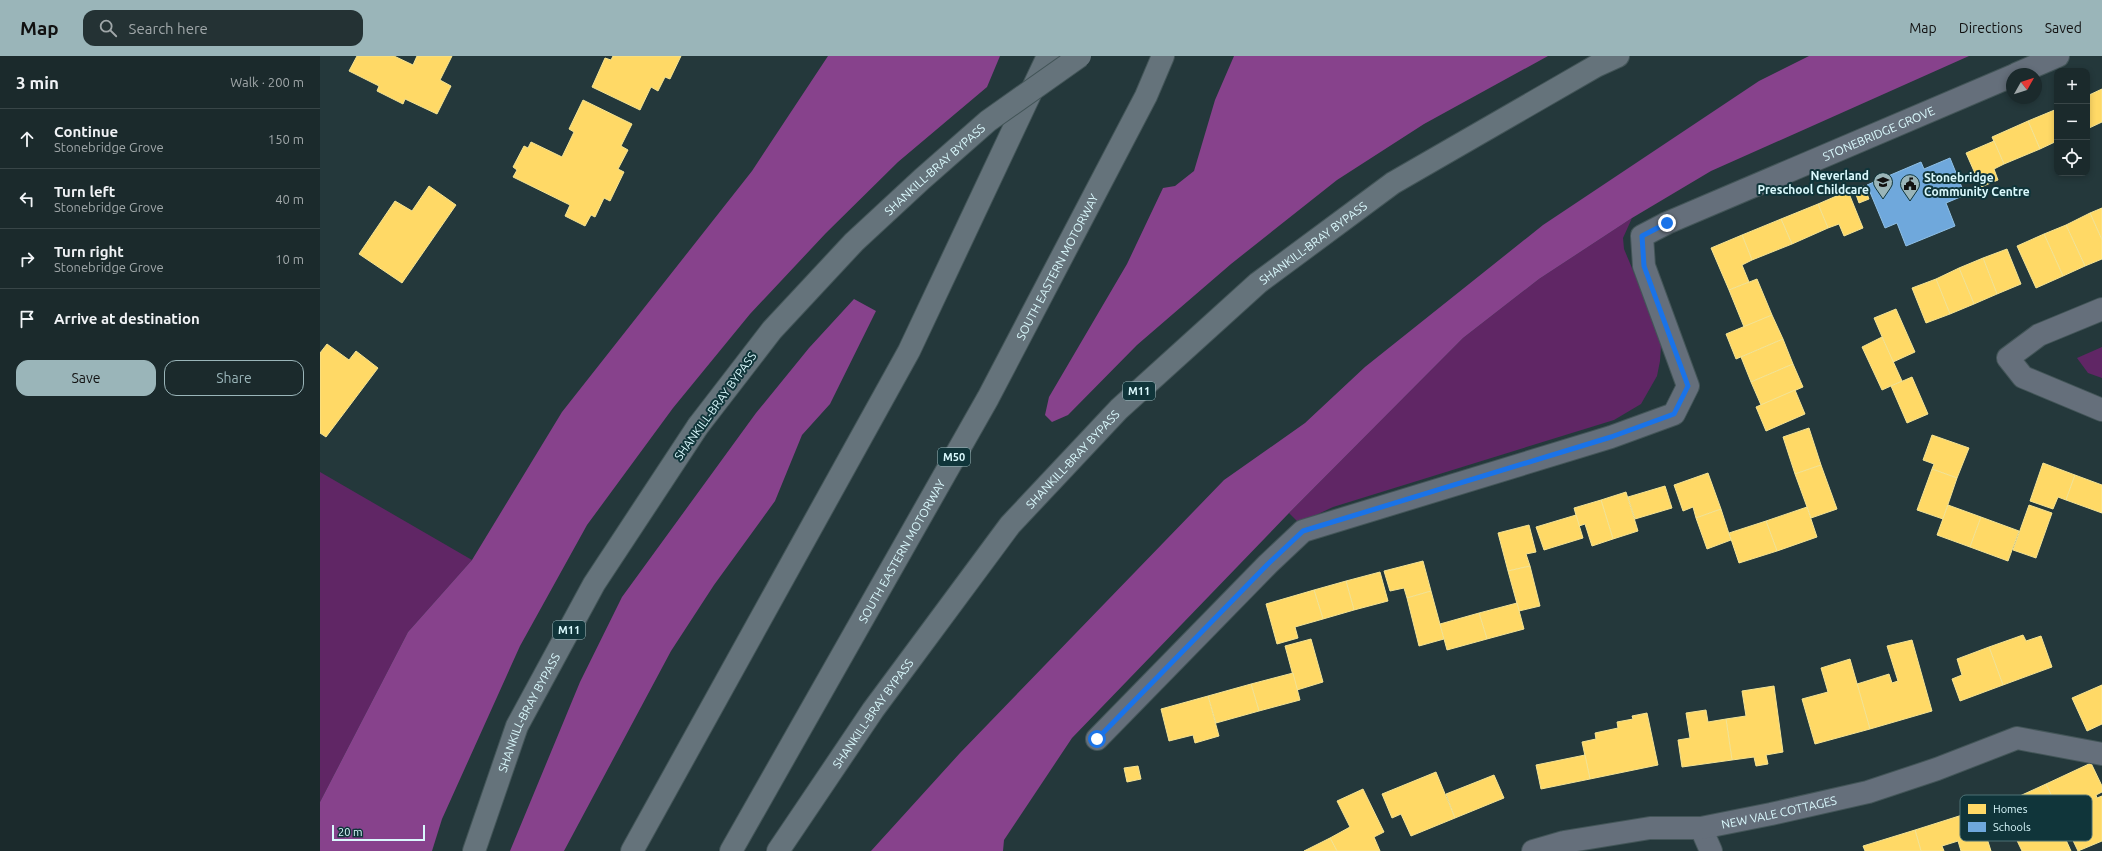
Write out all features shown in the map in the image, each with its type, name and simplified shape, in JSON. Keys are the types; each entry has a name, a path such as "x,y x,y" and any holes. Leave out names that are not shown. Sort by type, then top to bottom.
{"highway":[{"path":"632,851 909,351 1048,56"},
{"name":"SHANKILL-BRAY BYPASS","path":"474,851 517,726 594,584 698,426 772,330 854,242 922,178 988,121 1080,56"},
{"name":"SOUTH EASTERN MOTORWAY","path":"731,851 988,398 1146,96 1163,56"},
{"name":"SHANKILL-BRAY BYPASS","path":"778,851 873,710 1010,525 1120,409 1258,283 1393,183 1596,66 1618,56"}],"street":[{"path":"2030,68 2058,56"},
{"name":"STONEBRIDGE GROVE","path":"1097,739 1268,564 1303,531 1611,437 1674,414 1688,386 1644,266 1642,236 1667,223 2006,79"},
{"path":"2102,309 2039,335 2008,358 2023,377 2102,410"},
{"name":"NEW VALE COTTAGES","path":"1534,851 1564,842 1650,828 1701,828 1868,792 1937,769 2017,738 2102,754"},
{"path":"1701,828 1711,851"}],"shaded area":[{"path":"828,56 1000,56 987,87 898,162 826,233 750,314 673,408 587,525 520,646 442,819 432,851 320,851 320,802 408,632 472,560 562,412 752,171"},
{"path":"1234,56 1548,56 1424,124 1337,180 1231,264 1137,345 1068,415 1052,422 1045,415 1049,397 1127,264 1163,188 1175,186 1194,171 1215,100"},
{"path":"1809,56 1969,56 1711,171 1632,218 1539,279 1463,338 1289,513 1072,738 1004,840 1003,851 871,851 960,753 1224,480 1305,423 1365,367 1543,225 1759,81"},
{"path":"1632,218 1623,238 1624,249 1657,328 1661,345 1657,376 1641,404 1614,420 1333,507 1299,523 1289,513 1463,338 1539,279"},
{"path":"854,299 876,311 830,404 802,435 775,501 714,585 671,651 564,851 510,851 580,682 622,597 756,413 809,348"},
{"path":"2102,347 2102,378 2088,373 2077,358"},
{"path":"320,472 472,560 408,632 320,802"}],"building: Homes":[{"path":"357,56 394,56 413,65 417,56 452,56 440,80 451,86 437,114 405,99 403,104 377,91 379,86 349,71"},
{"path":"613,56 681,56 670,79 665,77 658,91 651,87 640,110 592,87 605,58 611,60"},
{"path":"2102,89 2102,122 2090,128 2090,104 2090,95"},
{"path":"583,100 632,124 621,146 628,150 618,169 624,172 610,201 604,198 595,217 591,215 585,226 565,216 570,205 513,177 517,170 513,167 524,146 528,148 531,142 562,157 574,132 569,129"},
{"path":"2054,110 2054,142 2040,149 2028,121"},
{"path":"2028,121 2040,149 2004,164 1992,137"},
{"path":"1994,141 2004,164 1994,169 1998,180 1981,187 1966,153"},
{"path":"429,186 456,205 402,283 359,254 395,201 412,211"},
{"path":"1864,186 1869,199 1859,203 1854,189"},
{"path":"1848,191 1863,228 1844,236 1839,224 1828,228 1818,204"},
{"path":"1818,204 1828,228 1792,244 1781,219"},
{"path":"2102,208 2102,240 2090,213"},
{"path":"2090,213 2102,240 2102,259 2085,266 2066,225"},
{"path":"1781,219 1792,244 1752,260 1742,235"},
{"path":"2066,225 2085,266 2063,276 2044,234"},
{"path":"2044,234 2063,276 2036,288 2017,246"},
{"path":"1742,235 1752,260 1742,265 1749,282 1729,290 1711,248"},
{"path":"2007,249 2021,284 1997,294 1983,258"},
{"path":"1983,258 1997,294 1974,304 1959,268"},
{"path":"1959,268 1974,304 1950,314 1936,279"},
{"path":"1757,279 1772,315 1744,327 1729,290"},
{"path":"1936,279 1950,314 1926,323 1912,288"},
{"path":"1896,309 1915,352 1893,362 1874,318"},
{"path":"1772,315 1783,339 1736,359 1726,334"},
{"path":"1882,337 1902,381 1882,390 1862,347"},
{"path":"1783,339 1793,364 1751,382 1741,357"},
{"path":"327,344 349,360 356,351 378,368 326,437 320,433 320,353"},
{"path":"1793,364 1803,387 1761,405 1751,382"},
{"path":"1912,377 1928,414 1907,423 1891,386"},
{"path":"1795,390 1805,414 1766,431 1756,407"},
{"path":"1809,428 1821,465 1795,474 1783,437"},
{"path":"1932,435 1969,448 1957,478 1932,469 1934,464 1923,460"},
{"path":"2043,463 2075,475 2066,500 2058,497 2053,509 2030,501"},
{"path":"1821,465 1837,509 1811,518 1795,474"},
{"path":"1932,469 1957,478 1943,519 1917,510"},
{"path":"1708,473 1721,509 1696,518 1693,507 1683,511 1674,485"},
{"path":"2075,475 2102,485 2102,513 2066,500"},
{"path":"1665,486 1672,508 1635,519 1628,497"},
{"path":"1626,492 1638,531 1613,539 1601,500"},
{"path":"1601,500 1613,539 1592,546 1585,524 1579,526 1574,508"},
{"path":"1948,505 1981,517 1970,547 1937,535"},
{"path":"2029,505 2052,513 2036,558 2013,550"},
{"path":"1807,507 1817,537 1777,551 1766,521"},
{"path":"1721,509 1731,540 1707,549 1696,518"},
{"path":"1576,515 1583,538 1544,550 1536,527"},
{"path":"1981,517 2019,531 2008,561 1970,547"},
{"path":"1766,521 1777,551 1739,563 1729,533"},
{"path":"1529,525 1536,552 1526,554 1530,566 1508,571 1498,533"},
{"path":"1423,561 1431,591 1407,598 1404,588 1390,591 1384,571"},
{"path":"1530,566 1540,606 1519,611 1508,571"},
{"path":"1380,572 1388,601 1354,610 1346,581"},
{"path":"1346,581 1354,610 1323,619 1314,590"},
{"path":"1314,590 1323,619 1295,627 1298,638 1277,644 1266,604"},
{"path":"1431,591 1444,639 1419,646 1407,598"},
{"path":"1517,603 1524,629 1487,639 1479,613"},
{"path":"1479,613 1487,639 1447,650 1440,624"},
{"path":"2023,635 2026,641 2041,636 2052,667 2003,685 1989,647"},
{"path":"1311,639 1323,682 1297,690 1285,646"},
{"path":"1912,640 1932,711 1870,729 1857,684 1889,674 1892,683 1898,681 1887,646"},
{"path":"1989,647 2003,685 1960,701 1952,679 1962,675 1957,659"},
{"path":"1850,659 1870,729 1815,744 1802,699 1828,692 1821,668"},
{"path":"1293,673 1300,700 1259,711 1251,684"},
{"path":"1251,684 1259,711 1216,723 1208,696"},
{"path":"2102,685 2102,724 2087,731 2072,698"},
{"path":"1774,686 1783,752 1766,755 1768,764 1756,766 1754,757 1732,760 1726,719 1746,716 1742,691"},
{"path":"1208,696 1219,736 1195,743 1193,735 1169,741 1161,709"},
{"path":"1706,710 1708,722 1726,719 1732,760 1682,767 1678,740 1690,738 1686,713"},
{"path":"1647,713 1658,765 1590,779 1582,742 1596,739 1595,733 1618,728 1617,722 1633,719 1632,716"},
{"path":"1585,755 1590,779 1541,789 1536,765"},
{"path":"2091,763 2102,786 2102,792 2096,795 2097,798 2102,796 2102,841 2078,851 2073,841 2092,841 2092,795 2051,795 2046,784"},
{"path":"1138,766 1141,779 1127,782 1124,768"},
{"path":"1436,772 1455,818 1411,836 1401,814 1392,818 1382,794"},
{"path":"1494,775 1504,798 1455,818 1446,794"},
{"path":"2046,784 2051,795 2022,795"},
{"path":"1363,789 1384,832 1374,837 1380,851 1337,851 1330,838 1350,827 1337,801"},
{"path":"1960,816 1960,841 1988,841 1991,851 1961,851 1958,841 1942,846 1944,851 1921,851 1915,830"},
{"path":"1915,830 1921,851 1865,851 1863,846"},
{"path":"1330,838 1337,851 1304,851"},
{"path":"2017,841 2066,841 2071,851 2022,851"}],"building: Schools":[{"path":"1950,158 1965,195 1946,203 1955,226 1906,246 1897,223 1885,228 1867,185 1921,162 1924,169"}],"place":[{"name":"Neverland Preschool Childcare","path":"1883,199"},
{"name":"Stonebridge Community Centre","path":"1910,201"}],"route":[{"path":"1097,739 1268,564 1303,531 1611,437 1674,414 1688,386 1644,266 1642,236 1667,223"}]}
